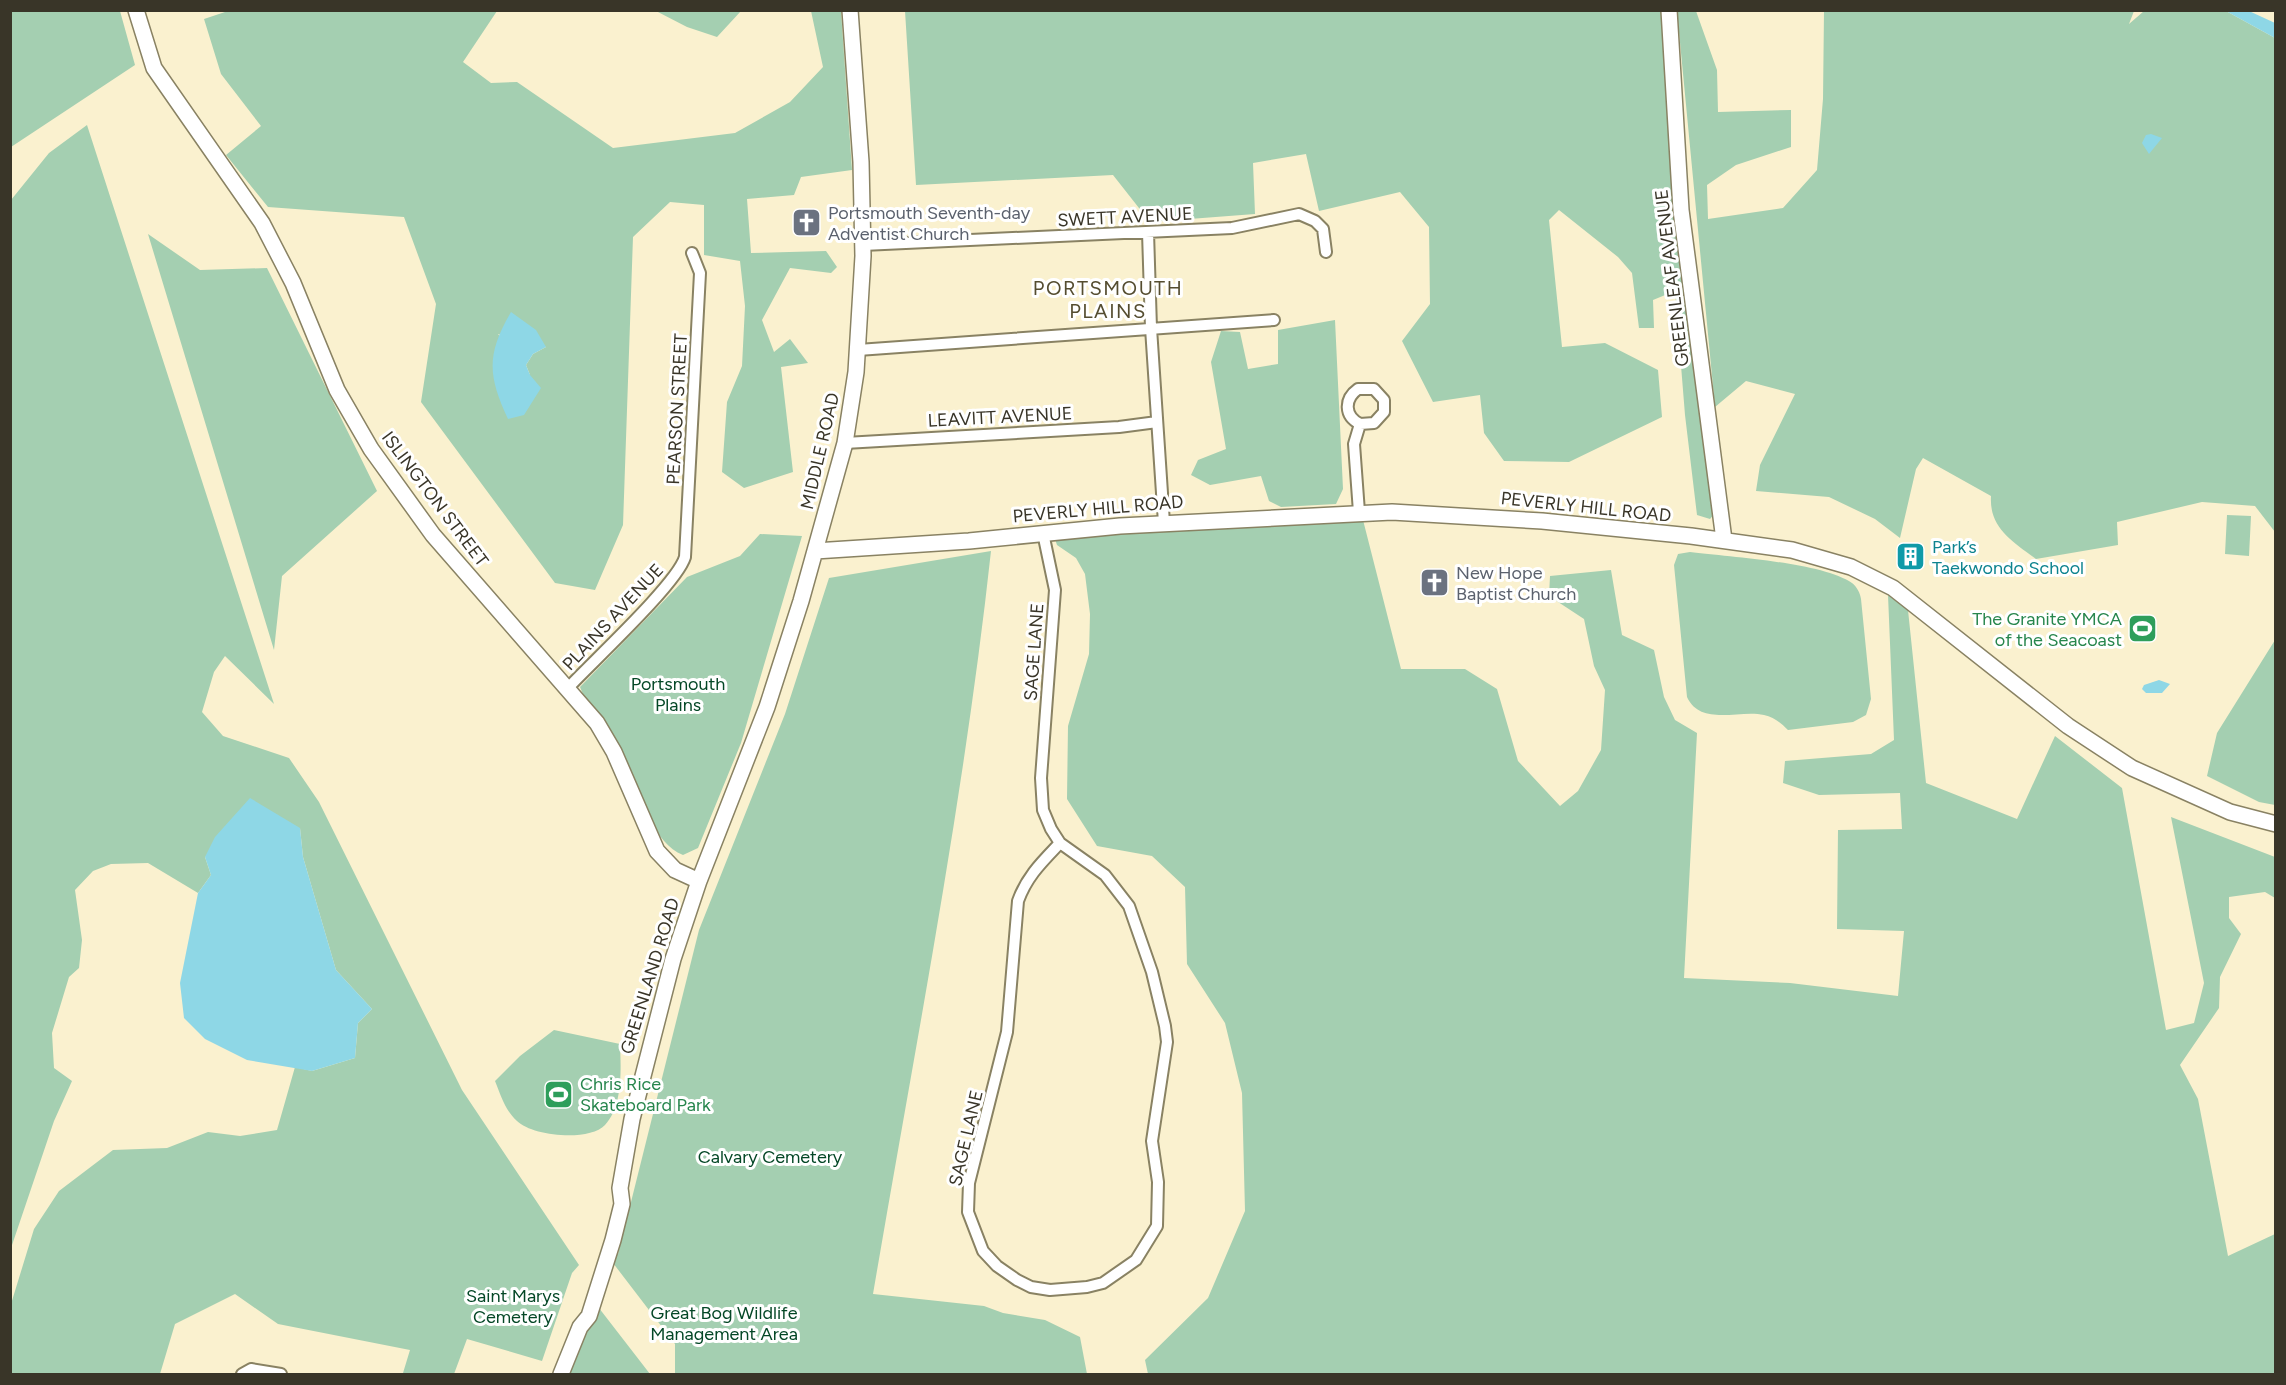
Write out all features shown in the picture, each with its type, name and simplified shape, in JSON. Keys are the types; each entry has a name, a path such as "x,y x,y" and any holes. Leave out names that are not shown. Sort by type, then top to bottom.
{"street":[{"name":"ISLINGTON STREET","path":"136,10 154,68 262,223 293,284 338,390 371,449 433,535 597,723 610,745 657,851 675,870 699,881"},
{"name":"MIDDLE ROAD","path":"699,881 767,707 815,551 845,443 854,395 862,245 861,162 850,10"},
{"name":"GREENLEAF AVENUE","path":"1669,10 1682,210 1724,540"},
{"name":"SWETT AVENUE","path":"862,245 1232,228 1299,214 1315,221 1323,229 1326,252"},
{"path":"1148,232 1151,328 1164,523"},
{"name":"PEARSON STREET","path":"683,567 687,543 700,273 692,253"},
{"path":"858,350 1274,320"},
{"name":"LEAVITT AVENUE","path":"845,443 1119,427 1157,422"},
{"path":"1359,512 1354,444 1360,424"},
{"name":"PEVERLY HILL ROAD","path":"815,551 969,541 1043,532 1164,523 1359,512 1479,516 1724,540 1827,559 1893,588 2068,726 2123,762 2230,812 2276,824"},
{"name":"SAGE LANE","path":"1043,532 1055,590 1041,796 1051,829 1060,843 1105,875 1129,906 1152,972 1166,1026 1167,1042 1152,1141 1158,1182 1157,1226 1136,1260 1120,1273 1103,1283 1087,1287 1050,1290 1031,1287 997,1266 983,1251 968,1212 969,1183 1007,1032 1018,902 1024,884 1060,843"},
{"name":"PLAINS AVENUE","path":"567,689 683,567"},
{"name":"GREENLAND ROAD","path":"561,1374 580,1327 589,1316 613,1201 620,1188 650,1042 673,959 699,881"},
{"path":"242,1374 250,1369 280,1374"}],"green space":[{"path":"11,10 120,11 135,65 11,147"},
{"path":"231,10 497,11 463,62 491,83 517,82 613,148 735,133 790,102 823,67 811,11 841,11 852,170 801,177 794,195 747,199 751,253 826,251 837,267 831,273 790,268 762,320 774,352 790,339 808,363 781,367 793,472 744,488 722,472 727,402 742,366 745,306 740,261 704,255 704,205 670,202 633,237 623,525 595,590 555,583 421,402 436,304 404,217 268,207 226,155 261,126 221,74 204,19","holes":["498,334 546,347 533,354 526,365 530,375"]},
{"path":"656,11 741,11 717,37 687,27"},
{"path":"905,11 1662,11 1716,512 1710,519 1697,515 1685,415 1675,291 1653,300 1654,328 1639,328 1632,273 1618,257 1559,210 1549,220 1562,347 1605,343 1658,370 1662,417 1569,462 1504,461 1484,433 1480,395 1433,402 1402,341 1430,304 1429,227 1400,192 1319,211 1306,154 1253,163 1255,214 1150,222 1113,175 916,185"},
{"path":"1677,11 1696,11 1717,70 1718,112 1791,110 1791,147 1736,165 1707,185 1708,219 1783,208 1817,170 1823,99 1824,11 2134,11 2129,24 2144,11 2226,11 2275,38 2275,532 2255,506 2202,502 2117,522 2118,545 2036,559 2011,540 1998,525 1991,507 1991,496 1923,458 1916,469 1900,538 1875,519 1829,497 1756,491 1760,465 1795,394 1746,381 1715,407"},
{"name":"Saint Marys Cemetery","path":"87,125 274,704 225,656 214,672 202,712 223,736 289,758 319,802 462,1090 579,1265 572,1273 542,1361 467,1339 454,1374 405,1374 403,1373 410,1350 278,1324 235,1294 175,1324 160,1374 11,1374 11,1304 34,1229 59,1191 113,1150 167,1148 208,1132 240,1136 277,1130 295,1067 312,1071 355,1058 358,1023 372,1009 336,970 303,857 300,828 205,857 211,875 198,893 148,863 111,864 93,871 75,890 82,940 79,968 69,977 52,1033 54,1068 72,1081 54,1121 11,1248 11,200 49,153"},
{"path":"148,234 200,270 267,268 377,491 282,576 274,650"},
{"path":"1335,320 1343,489 1336,504 1281,507 1269,501 1261,476 1210,485 1191,475 1198,460 1226,449 1211,362 1221,331 1240,332 1248,369 1278,364 1278,330"},
{"path":"2227,515 2251,516 2249,556 2225,554"},
{"path":"1363,520 1401,669 1465,669 1497,689 1518,761 1560,806 1578,791 1601,750 1605,690 1594,666 1584,619 1549,596 1550,576 1611,570 1622,635 1654,650 1664,697 1675,720 1697,733 1684,978 1790,983 1898,996 1904,931 1837,929 1838,830 1902,829 1900,793 1819,795 1783,783 1785,761 1871,754 1894,740 1888,595 1908,610 1926,783 2017,819 2055,736 2122,788 2166,1030 2194,1023 2204,983 2171,817 2275,857 2275,898 2265,892 2229,897 2229,918 2241,934 2220,977 2219,1008 2180,1065 2198,1099 2228,1256 2275,1234 2275,1374 1148,1374 1145,1360 1208,1298 1245,1211 1242,1093 1225,1023 1187,964 1185,887 1152,856 1097,846 1067,799 1068,726 1089,654 1090,614 1085,574 1076,558 1057,545 1055,539 1119,531"},
{"name":"Portsmouth Plains","path":"760,534 802,536 741,743 698,848 683,855 670,847 649,818 620,746 580,687 687,577 740,556"},
{"name":"Calvary Cemetery","path":"991,551 953,830 873,1294 984,1306 1003,1313 1045,1320 1080,1337 1087,1374 675,1374 675,1344 613,1263 615,1254 618,1254 699,930 785,714 829,578"},
{"path":"1690,552 1797,565 1838,576 1852,583 1861,599 1871,699 1866,715 1853,722 1788,730 1771,717 1764,715 1711,714 1702,712 1693,706 1687,697 1674,565 1678,554"},
{"path":"2275,640 2275,805 2259,802 2207,776 2217,733"},
{"name":"Chris Rice Skateboard Park","path":"554,1030 620,1044 620,1087 615,1108 605,1125 587,1134 561,1135 524,1126 509,1112 495,1081 520,1056"},
{"name":"Great Bog Wildlife Management Area","path":"592,1299 650,1374 561,1374"}],"water":[{"path":"2226,11 2249,11 2275,23 2275,38"},
{"path":"2151,134 2162,138 2149,154 2142,143 2146,135"},
{"path":"511,312 536,330 546,347 533,354 526,365 530,375 541,388 524,415 508,419 497,390 493,366 497,341"},
{"path":"2159,680 2170,684 2162,693 2146,693 2142,689 2144,685"},
{"path":"250,798 300,828 303,857 336,970 372,1009 358,1023 355,1058 312,1071 247,1060 205,1039 184,1018 180,983 198,893 211,875 205,857 215,837"}],"place":[{"name":"Portsmouth Seventh-day Adventist Church","path":"807,223"},
{"name":"Park’s Taekwondo School","path":"1911,557"},
{"name":"New Hope Baptist Church","path":"1435,583"},
{"name":"The Granite YMCA of the Seacoast","path":"2143,629"},
{"name":"Chris Rice Skateboard Park","path":"559,1094"}],"district":[{"name":"PORTSMOUTH PLAINS","path":"1108,300"}]}
